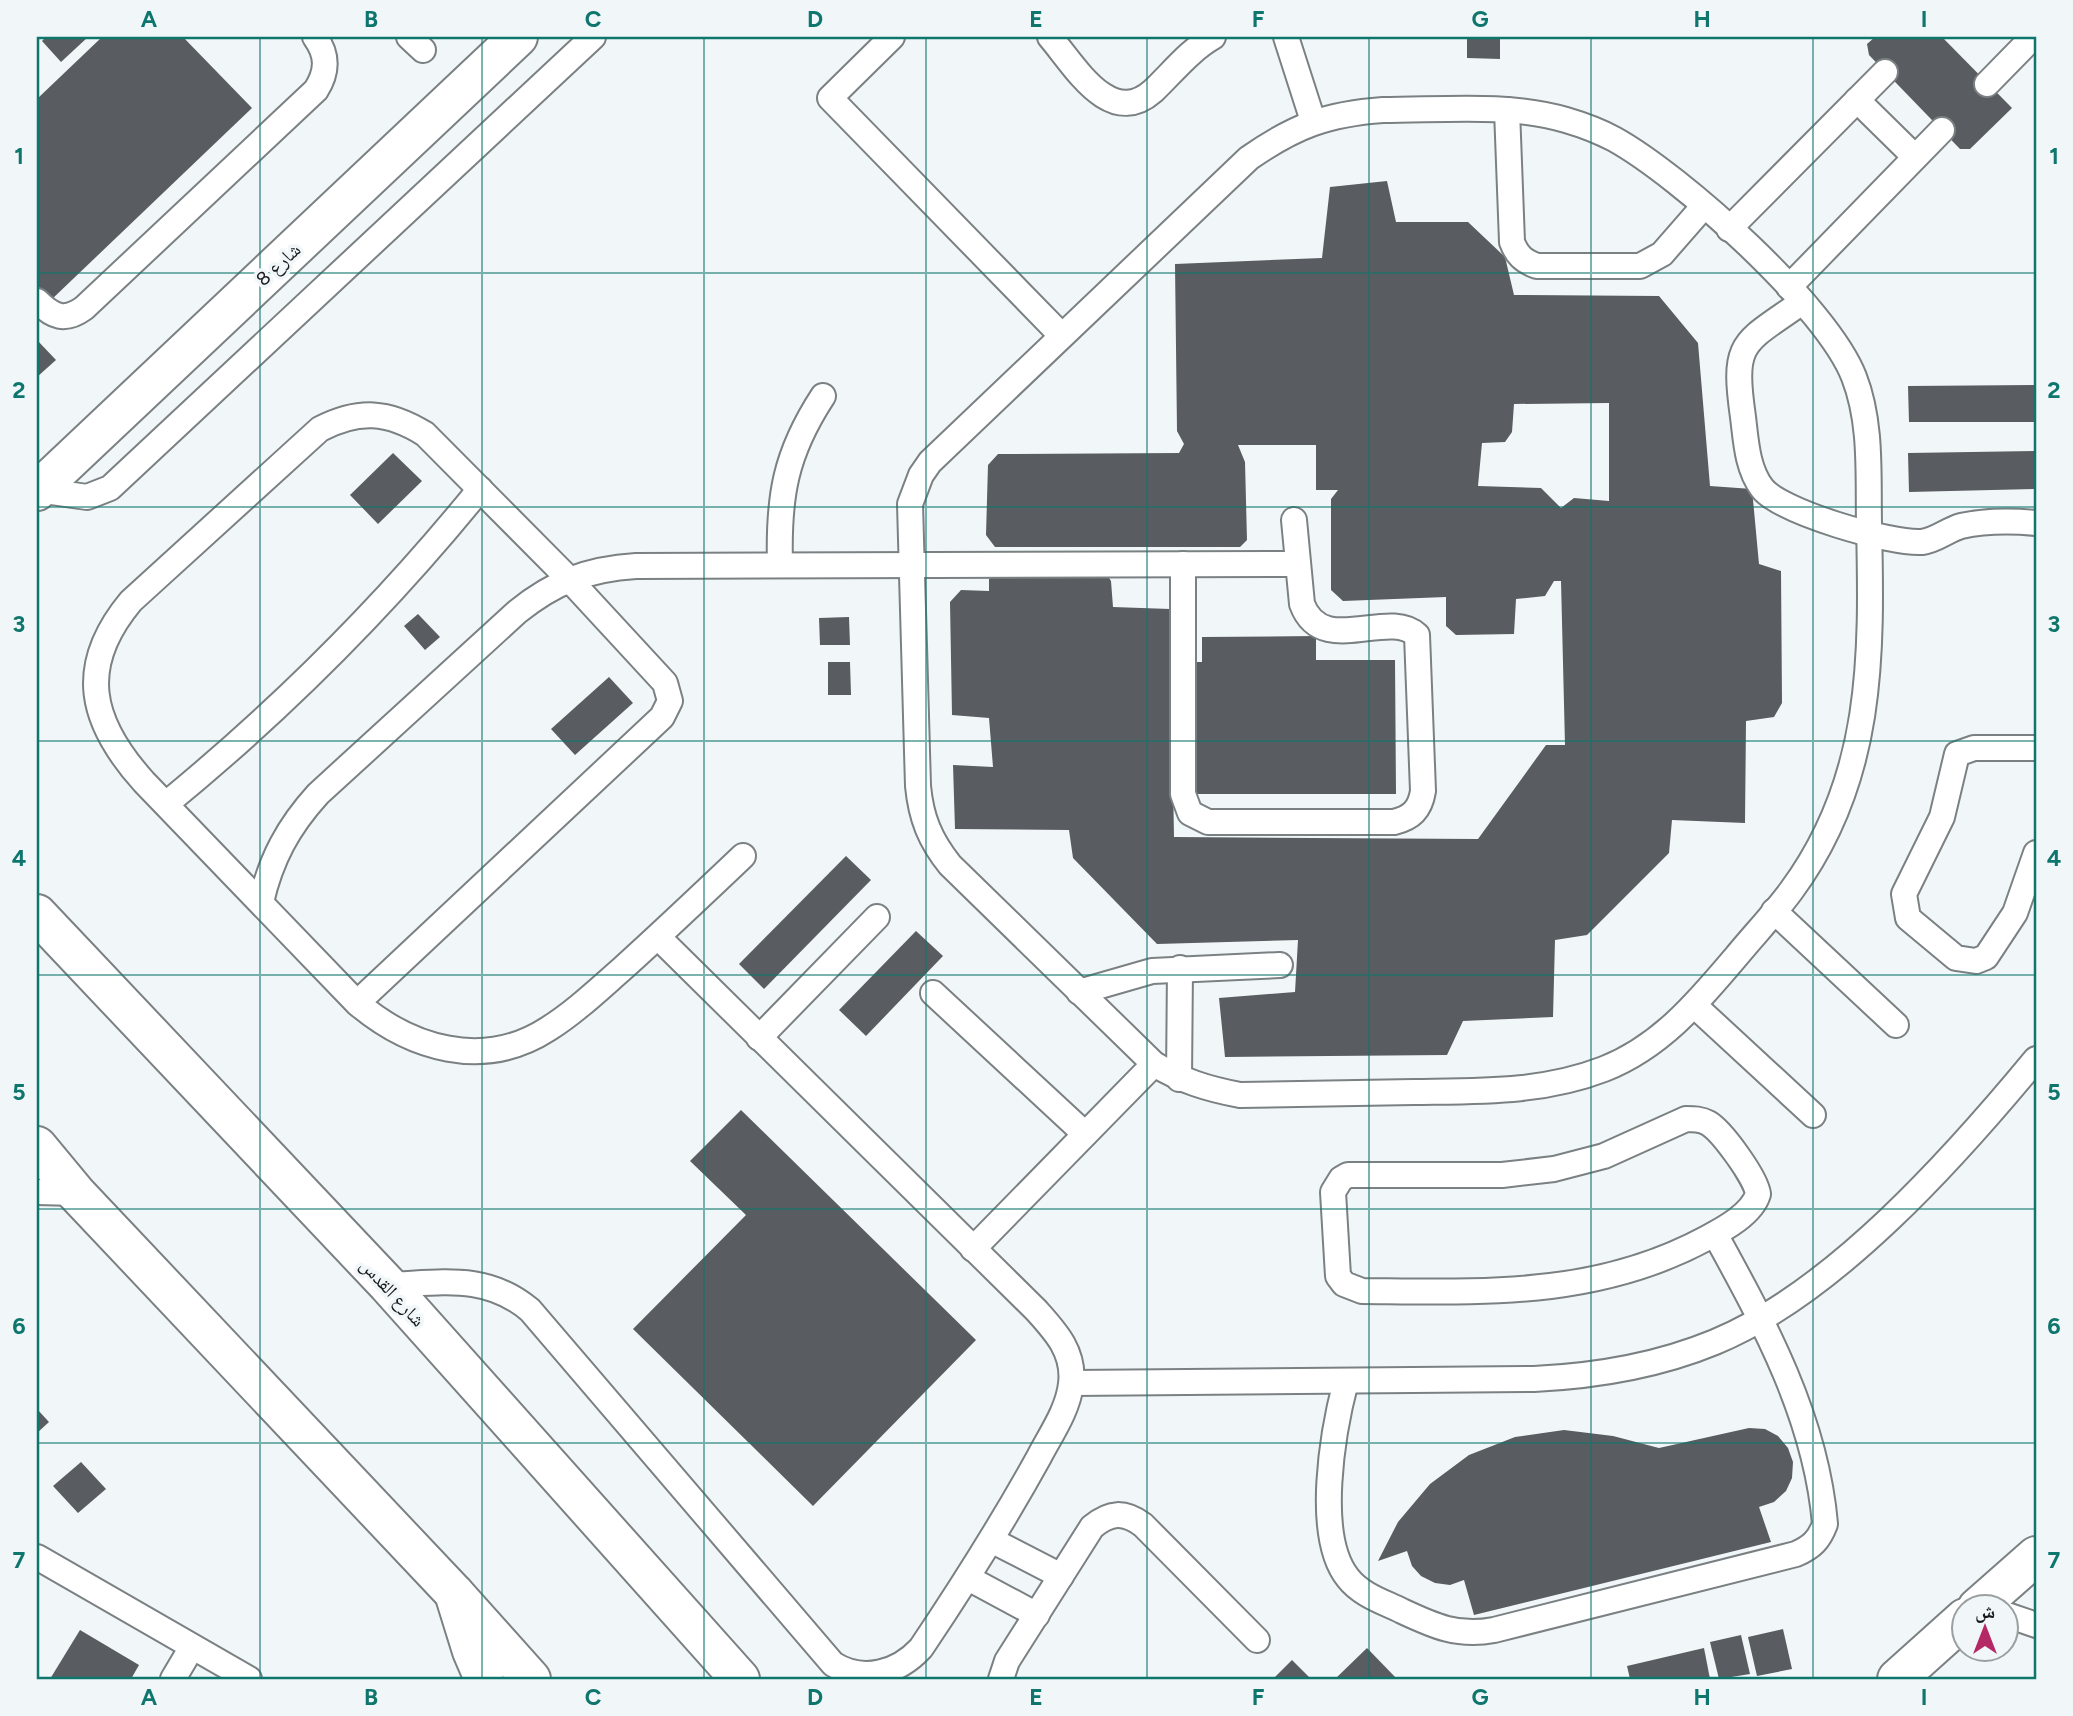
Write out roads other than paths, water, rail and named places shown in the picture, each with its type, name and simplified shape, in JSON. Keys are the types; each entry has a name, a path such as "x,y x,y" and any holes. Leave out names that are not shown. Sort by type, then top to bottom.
{"main road":[{"name":"شارع 8","path":"37,491 519,37"},
{"path":"37,886 45,923"},
{"name":"شارع القدس","path":"45,923 387,1285 740,1679"},
{"path":"37,1146 76,1193 454,1593 531,1679"},
{"path":"1993,1594 2036,1556"},
{"path":"454,1593 472,1651 484,1679"},
{"path":"1897,1679 1951,1631"}],"lane":[{"path":"37,301 55,316 66,318 84,308 316,90 324,77 326,62 315,37"},
{"path":"37,491 87,497 110,488 593,37"},
{"path":"892,37 830,98 1061,335"},
{"path":"1050,37 1098,93 1111,101 1127,104 1152,91 1174,67 1213,37"},
{"path":"1286,37 1313,121"},
{"path":"1987,83 2033,37"},
{"path":"1729,229 1885,72"},
{"path":"1857,100 1915,157"},
{"path":"1383,110 1507,110 1560,118 1592,128 1618,141 1667,176 1729,229 1796,295 1843,354 1864,410 1869,534 1868,690 1859,741 1840,804 1819,847 1791,892 1695,1006 1646,1047 1607,1068 1566,1082 1516,1091 1240,1095 1206,1089 1179,1079 1154,1065 950,865 927,830 918,786 911,565 911,504 921,475 930,462 1061,335 1249,158 1281,136 1313,121 1348,113 1383,110"},
{"path":"1507,110 1512,242 1516,253 1525,262 1537,266 1640,266 1662,254 1703,207"},
{"path":"1942,130 1915,157 1796,295 1753,337 1740,357 1738,379 1749,458 1763,490 1777,502 1869,534 1924,541 1962,526 2036,523"},
{"path":"780,565 782,491 790,458 804,425 823,396"},
{"path":"357,1003 667,710 670,701 665,683 568,578 425,434 404,421 373,415 343,417 320,429 131,601 111,625 97,659 96,689 102,724 121,756 357,1003 384,1026 414,1041 447,1050 481,1050 514,1044 545,1031 573,1012 658,937 743,856"},
{"path":"166,804 264,722 310,678 398,586 480,489"},
{"path":"1183,564 1183,794 1190,813 1208,822 1405,820 1421,803 1423,791 1417,635 1400,628 1329,630 1315,625 1306,616 1302,604 1294,520"},
{"path":"261,902 268,872 280,844 297,817 318,794 516,612 543,591 568,578 601,568 636,566 1297,564"},
{"path":"2036,748 1974,748 1957,754 1942,817 1904,894 1908,918 1956,958 1976,961 1986,957 2015,913 2036,853"},
{"path":"1774,911 1896,1025"},
{"path":"759,1038 877,917"},
{"path":"387,1285 479,1283 515,1297 539,1321 826,1657 841,1669 866,1674 882,1674 911,1660 993,1541 1058,1422 1072,1383 1070,1359 1060,1336 658,937"},
{"path":"1079,992 1127,976 1180,968 1280,965"},
{"path":"1179,1079 1180,968"},
{"path":"933,993 1085,1134"},
{"path":"1695,1006 1813,1115"},
{"path":"1072,1383 1582,1377 1667,1359 1717,1341 1761,1319 1815,1283 1912,1196 2036,1059"},
{"path":"973,1249 1154,1065"},
{"path":"1699,1119 1718,1132 1757,1186 1756,1201 1715,1234 1656,1261 1577,1284 1494,1292 1362,1291 1344,1284 1338,1276 1333,1192 1341,1179 1348,1175 1502,1175 1554,1169 1604,1156 1675,1122 1699,1119"},
{"path":"37,1192 76,1193"},
{"path":"1346,1381 1334,1430 1330,1472 1331,1537 1339,1566 1363,1592 1433,1626 1454,1633 1473,1634 1810,1548 1820,1537 1825,1524 1824,1509 1800,1405 1761,1319 1715,1234"},
{"path":"1001,1679 1007,1661 1092,1527 1103,1518 1117,1514 1131,1516 1143,1525 1257,1640"},
{"path":"993,1541 1061,1576"},
{"path":"37,1558 249,1679"},
{"path":"968,1578 1037,1615"},
{"path":"173,1679 192,1647"}]}
